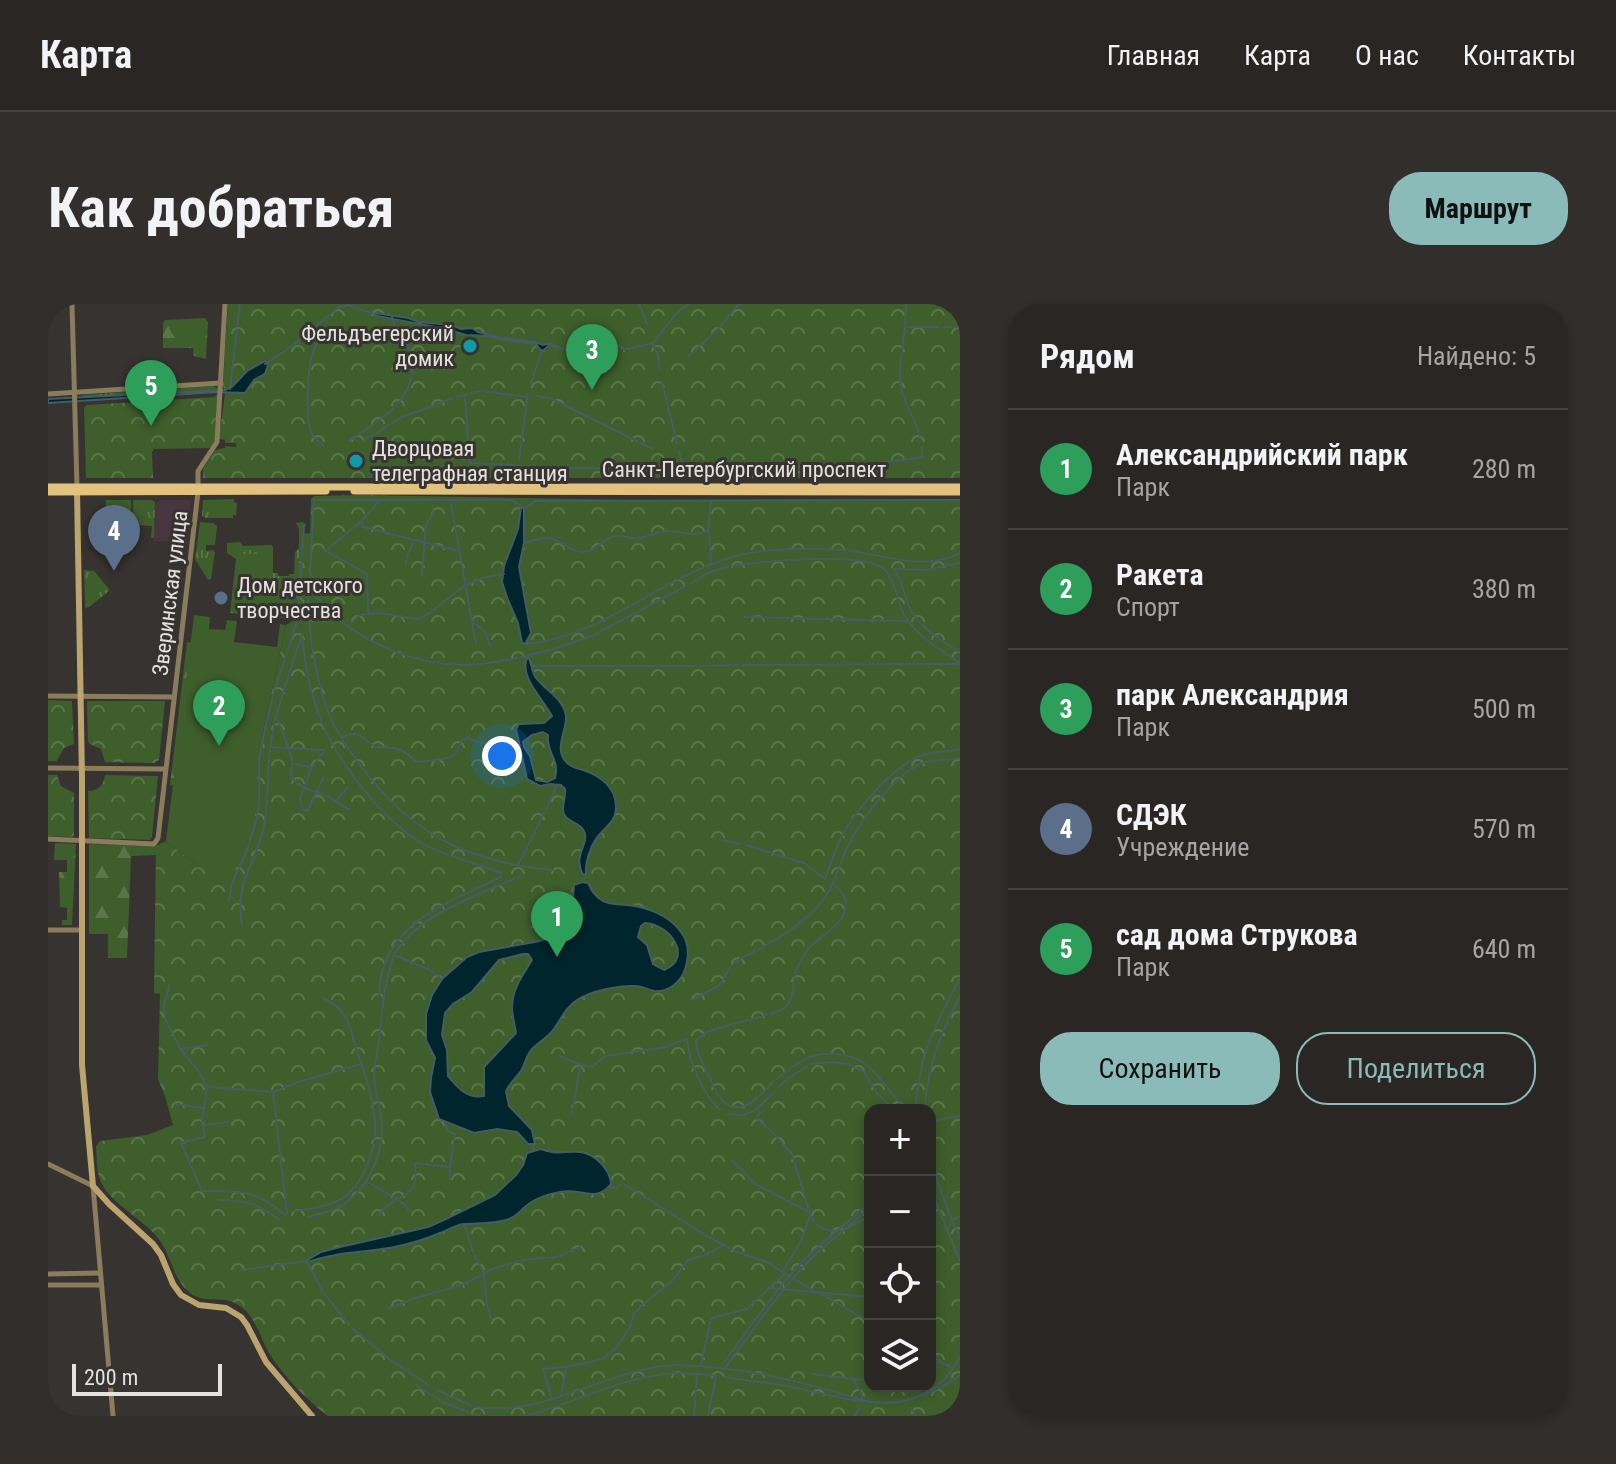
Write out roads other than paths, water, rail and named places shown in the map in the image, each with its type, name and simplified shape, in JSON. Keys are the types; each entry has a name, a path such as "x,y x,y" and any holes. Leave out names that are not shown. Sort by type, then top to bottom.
{"main road":[{"name":"Санкт-Петербургский проспект","path":"48,489 960,490"}],"street":[{"path":"72,304 82,841 82,1065 113,1416"},
{"name":"Зверинская улица","path":"82,841 154,844 158,838 198,471 217,442 225,304"},
{"path":"48,394 221,388"},
{"path":"48,696 174,697"},
{"path":"48,768 165,769"},
{"path":"48,839 82,841"},
{"path":"48,930 82,930"},
{"path":"48,1164 93,1186 153,1244 181,1295 199,1305 226,1308 241,1317 266,1362 312,1416"},
{"path":"48,1274 100,1273"},
{"path":"48,1285 101,1285"}],"water":[{"path":"375,313 461,329 472,328 503,338 543,345 550,343 557,347 549,345 542,352 536,344 466,335 377,316"},
{"path":"265,361 268,365 265,374 254,380 245,393 217,392 48,403 48,399 225,390 247,371"},
{"path":"521,507 524,509 524,543 519,567 531,633 525,644 522,643 518,623 502,582 504,566 518,529"},
{"path":"528,656 536,678 565,710 561,746 563,758 570,766 602,779 611,789 616,802 613,818 594,843 587,860 586,874 583,875 579,861 585,841 584,831 564,814 565,789 561,785 540,786 527,779 516,729 519,724 544,723 552,716 528,679","holes":["543,732 548,735 556,771 555,778 547,782 536,780 523,742 532,735"]},
{"path":"588,883 596,896 606,902 642,908 670,921 686,942 688,957 684,973 672,987 661,991 622,986 597,991 577,1000 552,1032 532,1049 506,1091 509,1106 532,1130 535,1144 528,1144 517,1132 497,1129 474,1133 439,1119 430,1092 435,1058 426,1040 426,1014 432,995 442,979 467,957 540,941 566,929 571,921 574,885","holes":["645,923 663,929 675,942 677,958 673,965 664,970 653,964 647,945 638,937","528,954 532,960 512,1000 516,1033 484,1067 484,1096 468,1094 448,1076 447,1050 442,1035 445,1013 472,992 499,960"]},
{"path":"541,1149 581,1152 592,1156 605,1168 611,1184 599,1193 567,1191 546,1195 506,1220 461,1225 404,1245 306,1261 321,1252 428,1227 446,1219 495,1195 516,1175 527,1153"}],"waterway":[{"path":"230,389 240,304"},
{"path":"639,304 647,324"},
{"path":"556,346 573,354 587,348 610,354 619,345 623,350 653,343 688,304"},
{"path":"689,356 741,304"},
{"path":"906,304 905,327 939,327"},
{"path":"265,364 339,307 348,305 376,315"},
{"path":"392,317 396,330"},
{"path":"905,327 901,384 921,440"},
{"path":"943,327 952,327"},
{"path":"323,445 312,433 308,411 309,369 315,346 320,339 362,340"},
{"path":"349,441 402,399 412,375 410,351 402,340 368,340"},
{"path":"653,344 659,369"},
{"path":"530,387 542,350"},
{"path":"662,382 677,444"},
{"path":"471,393 481,391 528,397"},
{"path":"457,397 467,394"},
{"path":"519,460 528,394"},
{"path":"465,395 468,439"},
{"path":"537,396 552,399 653,449"},
{"path":"363,441 400,418 453,398"},
{"path":"469,444 470,463 513,465"},
{"path":"525,466 631,468 731,465 749,471 796,467 828,469 922,457 922,447"},
{"path":"679,451 682,465"},
{"path":"519,464 519,474"},
{"path":"322,590 310,573 314,500 513,500 522,507"},
{"path":"380,500 361,521 363,527 459,551"},
{"path":"524,509 535,501 960,500"},
{"path":"524,543 548,538 583,552 616,536 638,538 665,531 701,533 708,531 711,501"},
{"path":"451,504 476,644"},
{"path":"422,575 426,524 433,511"},
{"path":"327,550 361,521"},
{"path":"229,901 232,883 256,821 259,759 264,733 297,622 305,525"},
{"path":"709,532 711,562"},
{"path":"406,564 413,543"},
{"path":"321,548 367,574 368,612"},
{"path":"525,644 555,639 584,629 692,573 749,553 829,549 916,561 946,559 960,553"},
{"path":"733,566 813,559 875,564 889,575 901,610 915,630 960,663"},
{"path":"959,652 917,619 894,569 926,570 960,563"},
{"path":"690,584 708,573 729,566"},
{"path":"354,621 360,615 380,613 418,619 465,585 504,574"},
{"path":"308,585 312,644 327,710 344,742 380,789 400,810 444,841 494,860 553,870"},
{"path":"309,586 343,622 393,651 448,664 486,664 517,658"},
{"path":"521,657 592,636 686,586"},
{"path":"744,617 906,621"},
{"path":"473,622 485,632 490,646"},
{"path":"302,634 309,680 323,725 345,764 372,800 420,842 449,856 501,873 501,877 439,907 404,933 391,950 382,971 379,996"},
{"path":"242,925 243,886 265,820 272,735 302,635"},
{"path":"742,665 959,664"},
{"path":"700,666 738,665"},
{"path":"533,666 696,666"},
{"path":"278,720 290,752 294,780 349,809"},
{"path":"343,737 356,734 375,747 402,750 416,762 454,755 462,740 468,738 493,745"},
{"path":"270,747 323,750"},
{"path":"746,845 804,863 825,879 847,827 888,778 923,755 960,749"},
{"path":"323,778 308,811 302,809 300,796 311,768 324,751"},
{"path":"759,949 794,928 823,900 852,839 889,788 923,763 960,758"},
{"path":"293,764 310,767"},
{"path":"546,809 557,785"},
{"path":"335,802 347,788"},
{"path":"518,865 544,813"},
{"path":"722,840 740,844"},
{"path":"428,969 394,955 405,940 434,917 520,876"},
{"path":"771,1014 789,1004 796,972 806,952 836,925 844,913 845,899 834,884"},
{"path":"692,1000 720,985 731,966 755,951"},
{"path":"336,1209 364,1185 376,1162 382,1138 374,1071 385,990 394,955"},
{"path":"430,970 442,979"},
{"path":"916,1104 924,1057 960,978"},
{"path":"169,985 164,1010 181,1050"},
{"path":"925,1104 936,1051 960,996"},
{"path":"295,1211 325,1205 347,1195 365,1171 374,1140 372,1100 349,1026 339,1008 323,998"},
{"path":"767,1015 706,1032 696,1041 715,1088 729,1106 750,1103 774,1081"},
{"path":"559,1056 592,1067 605,1056 665,1047 687,1039 698,1077 720,1110"},
{"path":"208,1045 181,1050 207,1087 202,1120 205,1137 181,1143 202,1191 246,1193 265,1200 285,1215 273,1092"},
{"path":"777,1079 811,1057 828,1054 846,1056 869,1067 902,1104"},
{"path":"208,1087 273,1092 361,1064"},
{"path":"778,1088 811,1064 848,1064 864,1072 888,1104"},
{"path":"572,1114 580,1067"},
{"path":"773,1093 757,1109 760,1113 756,1118 792,1154 813,1220 821,1227 835,1231"},
{"path":"176,1104 203,1108"},
{"path":"728,1114 744,1115 756,1110"},
{"path":"936,1120 960,1116"},
{"path":"205,1125 227,1122"},
{"path":"367,1182 397,1199 414,1186 415,1163 450,1167 455,1134 448,1131 445,1123"},
{"path":"533,1145 534,1151"},
{"path":"732,1160 755,1184 807,1211"},
{"path":"450,1169 450,1180"},
{"path":"936,1174 952,1220"},
{"path":"609,1187 615,1188 621,1184"},
{"path":"624,1184 705,1235 737,1252 767,1262 789,1276"},
{"path":"379,1215 397,1199 410,1212"},
{"path":"219,1200 252,1204 280,1220"},
{"path":"936,1202 960,1261"},
{"path":"725,1361 799,1265 864,1207"},
{"path":"308,1217 333,1210"},
{"path":"726,1367 801,1269 864,1212"},
{"path":"783,1271 801,1241 810,1216"},
{"path":"960,1216 952,1220 960,1239"},
{"path":"846,1229 864,1219"},
{"path":"464,1224 473,1252"},
{"path":"552,1400 543,1369 603,1359 617,1347 634,1314 672,1281 688,1260 724,1245"},
{"path":"389,1308 464,1284 495,1268 523,1260 557,1257 580,1247"},
{"path":"475,1256 484,1274 491,1319"},
{"path":"242,1270 306,1261 324,1293 349,1325"},
{"path":"785,1274 769,1288 864,1296"},
{"path":"794,1279 813,1290"},
{"path":"701,1365 711,1318 747,1309 769,1288"},
{"path":"819,1293 866,1320"},
{"path":"352,1328 389,1359 430,1386"},
{"path":"853,1379 862,1400 877,1403 906,1400 932,1389 953,1369 960,1356"},
{"path":"936,1359 952,1368"},
{"path":"476,1407 520,1407 625,1374 673,1365 755,1373 862,1400"},
{"path":"561,1397 566,1368"},
{"path":"533,1414 627,1382 685,1373 716,1376 708,1416"},
{"path":"694,1416 697,1374"},
{"path":"813,1374 864,1380"},
{"path":"724,1377 882,1402 920,1396 960,1375"},
{"path":"416,1385 442,1402 469,1412"},
{"path":"437,1390 472,1406"},
{"path":"855,1416 859,1408"},
{"path":"911,1408 916,1416"},
{"path":"474,1414 479,1416"},
{"path":"524,1416 530,1415"}],"place":[{"name":"Фельдъегерский домик","path":"470,346"},
{"name":"парк Александрия","path":"592,390"},
{"name":"сад дома Струкова","path":"151,426"},
{"name":"Дворцовая телеграфная станция","path":"356,461"},
{"name":"СДЭК","path":"114,571"},
{"name":"Дом детского творчества","path":"221,598"},
{"name":"Ракета","path":"219,746"},
{"name":"Александрийский парк","path":"557,957"}]}
